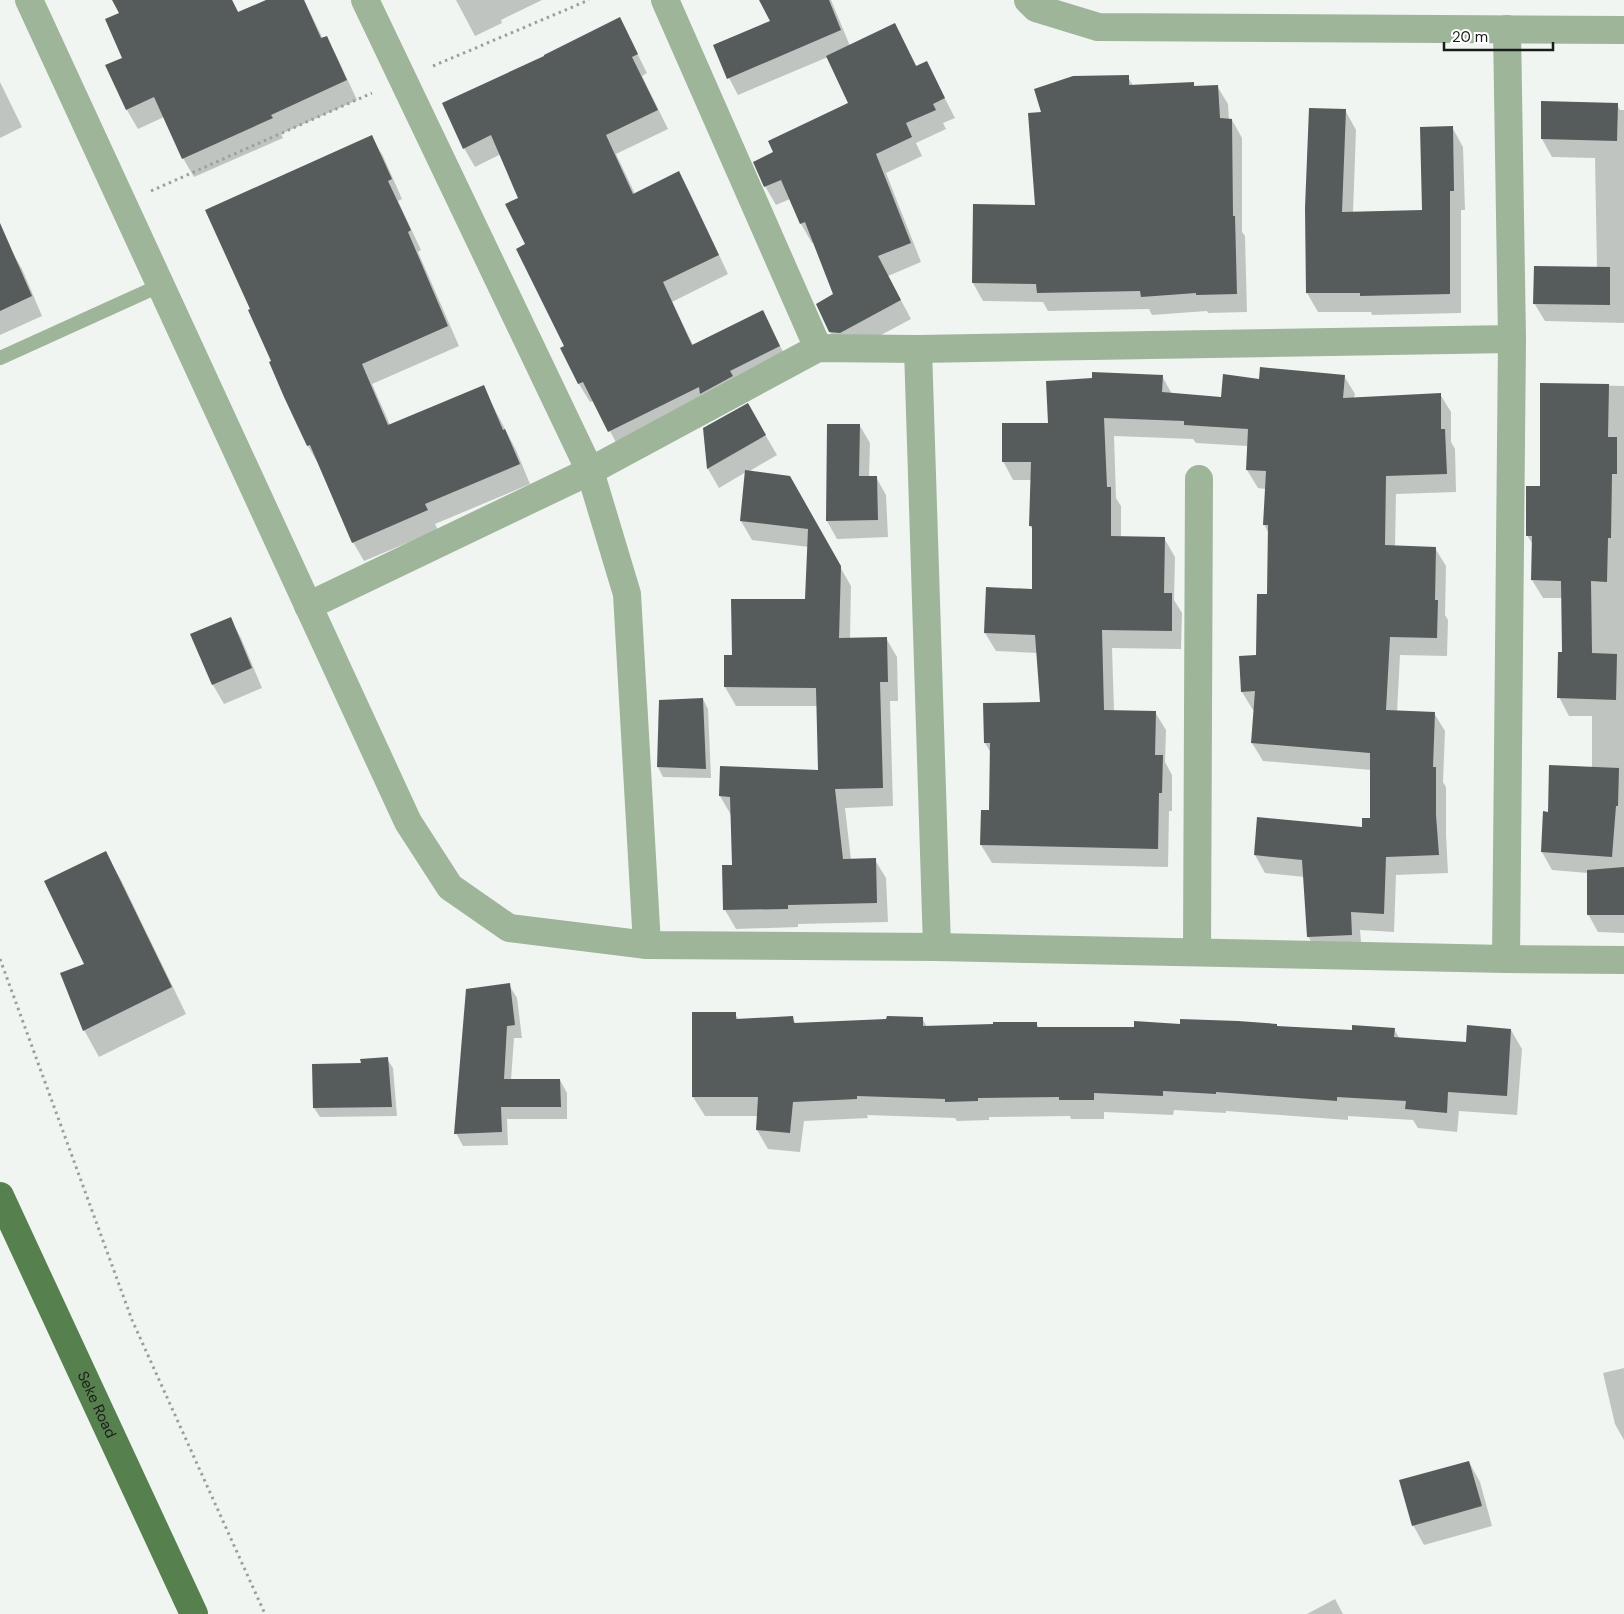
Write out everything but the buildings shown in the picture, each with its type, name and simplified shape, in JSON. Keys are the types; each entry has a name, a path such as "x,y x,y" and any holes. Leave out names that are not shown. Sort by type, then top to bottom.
{"main road":[{"name":"Seke Road","path":"0,1196 194,1614"}],"street":[{"path":"29,0 408,822 450,887 509,928 648,945 937,947 1624,960"},
{"path":"365,0 590,471 628,594 648,945"},
{"path":"665,0 818,348"},
{"path":"1028,0 1036,8 1098,27 1624,30"},
{"path":"1506,959 1512,339 1507,29"},
{"path":"308,606 590,471 818,348 918,349 1512,339"},
{"path":"918,349 937,947"},
{"path":"1197,952 1199,480"}],"lane":[{"path":"0,358 161,285"}],"path":[{"path":"124,203 404,79 589,0"},
{"path":"0,960 132,1320 265,1614"}]}
